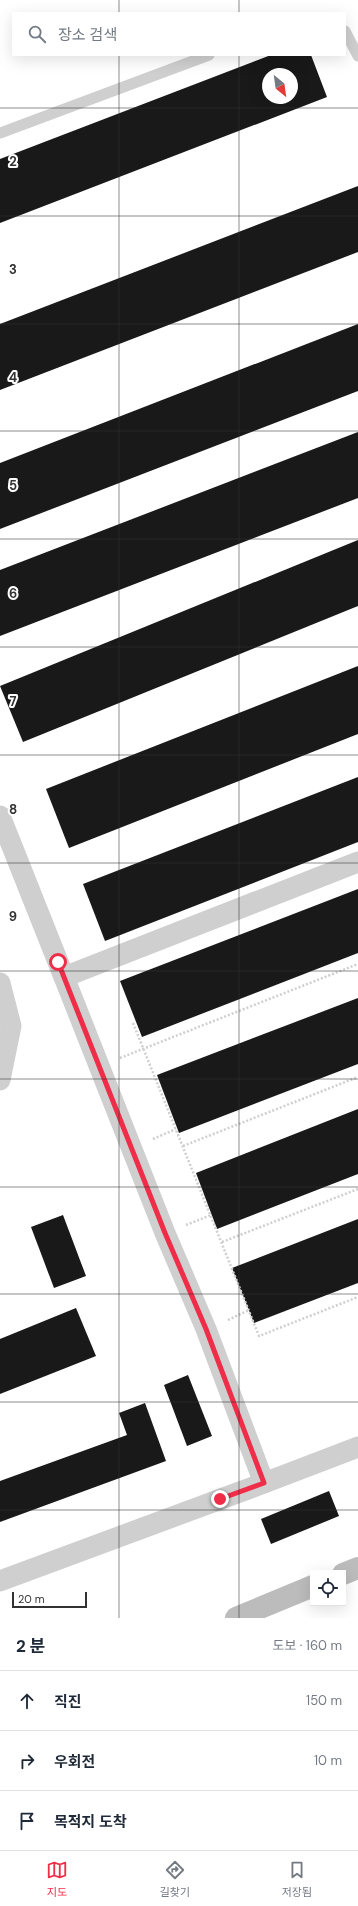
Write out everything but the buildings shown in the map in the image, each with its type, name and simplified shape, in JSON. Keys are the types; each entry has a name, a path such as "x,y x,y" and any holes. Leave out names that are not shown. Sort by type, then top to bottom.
{"main road":[{"path":"346,1573 358,1568"},
{"path":"236,1618 310,1587"}],"street":[{"path":"0,816 165,1233 206,1329 264,1483"},
{"path":"64,977 358,862"},
{"path":"0,983 11,1026 0,1080"},
{"path":"0,1581 358,1447"}],"lane":[{"path":"346,34 357,51"},
{"path":"0,132 206,56"}],"path":[{"path":"144,1049 358,964"},
{"path":"133,1023 259,1336 358,1297"},
{"path":"183,1146 358,1077"},
{"path":"222,1242 358,1188"}],"route":[{"path":"58,962 165,1233 206,1329 264,1483 220,1499"}]}
